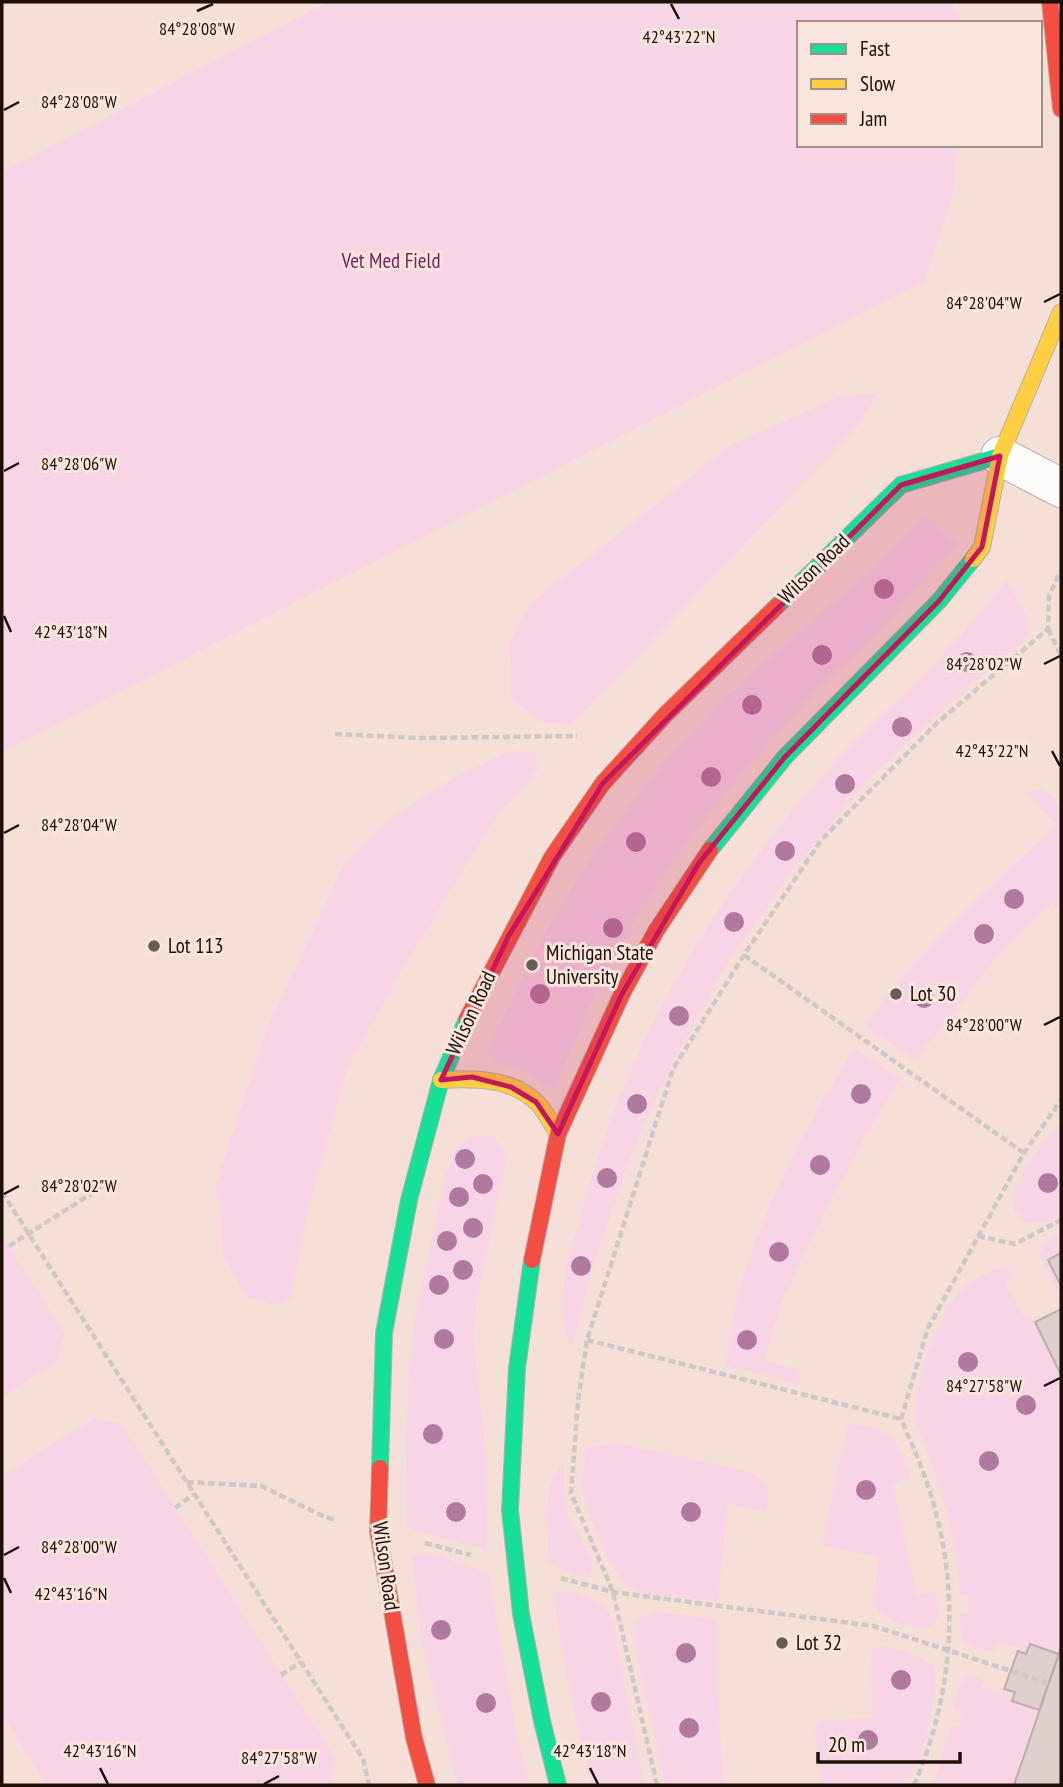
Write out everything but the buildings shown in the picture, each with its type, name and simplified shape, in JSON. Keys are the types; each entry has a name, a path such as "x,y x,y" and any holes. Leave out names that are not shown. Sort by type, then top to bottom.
{"street":[{"path":"1050,2 1061,108"},
{"path":"558,1785 542,1721 521,1614 510,1510 517,1368 533,1252 558,1134 622,994 656,931 699,863 785,757 939,601 982,547 1000,456 1061,312"},
{"path":"1000,456 1061,488"},
{"name":"Wilson Road","path":"427,1785 414,1738 378,1531 384,1333 410,1200 441,1080 473,1004 552,856 603,783 665,715 901,485 1000,456"},
{"path":"441,1080 472,1077 511,1087 536,1102 558,1134"}],"path":[{"path":"1061,570 1049,596 1048,629 1061,654"},
{"path":"657,1785 613,1592 572,1493 578,1401 587,1340 674,1069 744,956 822,839 937,722 1048,629"},
{"path":"335,734 421,738 577,736"},
{"path":"744,956 1024,1153"},
{"path":"914,1785 925,1761 940,1709 948,1651 950,1601 945,1554 931,1497 901,1419 928,1328 1024,1153 1061,1100"},
{"path":"9,1246 105,1185"},
{"path":"2,1192 363,1759 369,1785"},
{"path":"978,1236 1015,1244 1061,1220"},
{"path":"587,1340 901,1419"},
{"path":"175,1508 195,1494"},
{"path":"613,1592 874,1626 1048,1684"},
{"path":"281,1675 301,1662"}],"highlighted area":[{"path":"1000,456 982,547 939,601 785,757 699,863 622,994 558,1134 536,1102 511,1087 472,1077 441,1080 508,937 603,783 901,485"}],"shaded area":[{"name":"Michigan State University","path":"2,2 1061,2 1061,1785 2,1785"}],"green space":[{"name":"Vet Med Field","path":"328,2 951,2 962,21 797,21 797,147 956,147 953,194 924,281 2,752 2,172"},
{"path":"877,394 857,427 571,725 540,721 511,697 510,641 530,604 731,445 841,396"},
{"path":"925,517 957,544 875,636 817,690 745,769 686,843 636,919 596,993 555,1087 549,1089 529,1072 487,1056 507,1008 555,916 582,872 644,788 677,748 713,711 900,543"},
{"path":"1007,581 1026,614 1029,628 1024,641 967,688 871,777 795,867 728,962 672,1063 636,1143 595,1258 572,1348 563,1314 563,1296 573,1243 624,1086 680,972 750,865 790,814 842,754 942,655"},
{"path":"509,751 535,753 538,770 496,817 404,966 346,1071 308,1212 291,1298 276,1305 246,1297 223,1254 221,1211 215,1186 267,1028 344,865 389,820 455,777"},
{"path":"1041,790 1053,796 1061,811 1061,912 1052,903 997,957 915,1061 865,1025 932,945 980,896 1057,826 1026,791"},
{"path":"855,1048 901,1079 874,1121 826,1210 784,1297 764,1360 800,1371 797,1384 726,1365 738,1295 763,1224 805,1133"},
{"path":"1061,1121 1061,1213 1047,1221 1026,1223 1015,1211 1011,1196 1029,1161"},
{"path":"477,1135 494,1137 504,1152 506,1162 477,1297 473,1335 485,1447 487,1550 407,1528 406,1441 409,1371 415,1318 445,1178 453,1154 465,1140"},
{"path":"1061,1234 1061,1253 1049,1260 1061,1286 1061,1292 1058,1293 1040,1256 1043,1245"},
{"path":"2,1235 65,1334 57,1362 2,1397"},
{"path":"1008,1268 1013,1278 1005,1283 1023,1316 1031,1317 1035,1322 1061,1375 1059,1654 1030,1644 1026,1654 1018,1651 1019,1647 998,1642 994,1651 966,1642 960,1615 969,1613 967,1595 960,1595 957,1563 947,1516 916,1417 916,1399 923,1370 939,1324 950,1303 961,1290 975,1280 999,1269"},
{"path":"94,1418 122,1424 335,1758 330,1785 47,1785 2,1714 2,1476"},
{"path":"848,1424 875,1428 890,1436 911,1476 892,1484 917,1594 935,1592 939,1616 933,1625 921,1629 880,1613 873,1604 879,1557 822,1546"},
{"path":"616,1443 745,1471 764,1481 768,1490 767,1511 727,1504 718,1601 640,1591 624,1582 616,1571 593,1526 582,1486 587,1448"},
{"path":"564,1461 568,1515 593,1563 590,1573 580,1577 549,1563 548,1496 556,1472"},
{"path":"412,1554 431,1554 489,1573 515,1728 529,1785 458,1785 421,1637"},
{"path":"572,1592 599,1603 614,1626 644,1785 591,1785 564,1663 553,1593"},
{"path":"656,1612 718,1619 718,1702 724,1785 665,1785 635,1646 635,1624 643,1616"},
{"path":"882,1646 922,1659 932,1665 935,1672 932,1711 917,1763 912,1774 901,1785 821,1785 815,1728 821,1721 872,1718 871,1656 873,1648"},
{"path":"969,1676 984,1680 982,1688 1004,1694 1004,1689 1015,1692 1012,1701 1039,1710 1014,1785 933,1785 951,1726 959,1727 962,1711 953,1708 957,1690"}],"traffic: fast":[{"path":"777,606 901,485 1000,456"},
{"path":"710,850 785,757 939,601 973,559"},
{"path":"380,1468 384,1333 409,1200 441,1080 467,1019"},
{"path":"532,1260 517,1368 510,1510 521,1614 542,1721 558,1785"}],"traffic: slow":[{"path":"973,559 982,547 1000,456 1061,312"},
{"path":"441,1080 481,1080 519,1090 540,1106 558,1134"}],"traffic: jam":[{"path":"1050,2 1061,109"},
{"path":"467,1019 552,857 603,783 665,715 777,606"},
{"path":"532,1260 558,1134 622,994 656,931 710,850"},
{"path":"380,1468 378,1531 414,1738 427,1785"}],"place":[{"name":"Lot 113","path":"154,946"},
{"name":"Michigan State University","path":"532,965"},
{"name":"Lot 30","path":"896,994"},
{"name":"Lot 32","path":"782,1643"}]}
